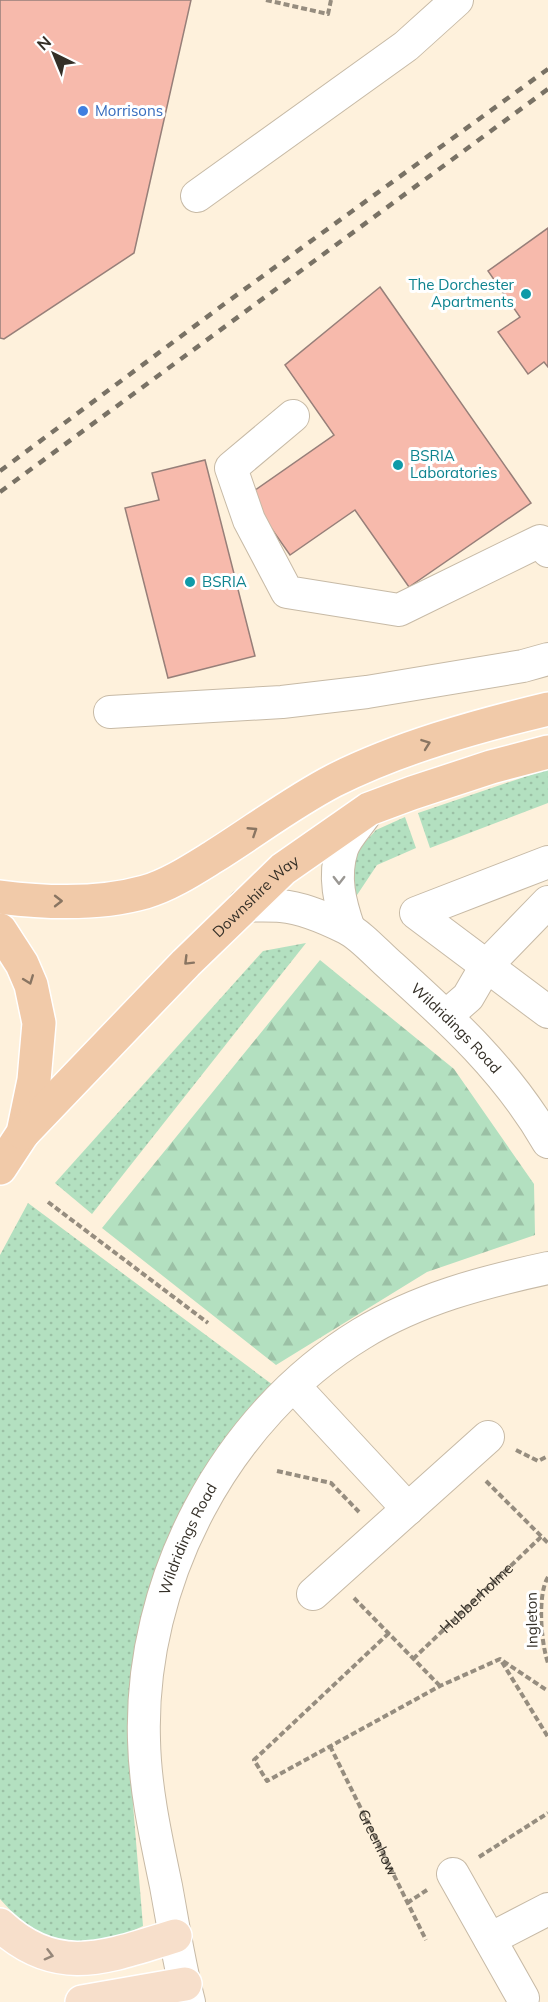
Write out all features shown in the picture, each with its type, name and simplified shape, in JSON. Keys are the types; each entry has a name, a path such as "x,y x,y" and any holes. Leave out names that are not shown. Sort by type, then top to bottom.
{"highway":[{"path":"0,897 89,901 145,892 170,882 204,863 332,782 375,762 440,739 548,709"},
{"name":"Downshire Way","path":"23,1133 186,963 283,869 369,809 412,792 548,752"},
{"path":"0,930 22,964 31,985 39,1023 34,1080 23,1133 0,1168"}],"main road":[{"path":"0,1925 16,1940 32,1950 68,1959 114,1954 176,1936"},
{"path":"82,2002 187,1993"}],"street":[{"path":"197,196 406,45 457,0"},
{"path":"293,416 231,468 249,520 287,592 399,610 540,541 548,551"},
{"path":"110,712 282,702 367,692 523,666 548,659"},
{"path":"348,929 339,899 338,870 343,847 369,809"},
{"path":"548,862 416,913 548,1012"},
{"path":"446,1016 468,997 486,966 548,902"},
{"name":"Wildridings Road","path":"244,905 283,906 314,914 348,929 446,1016 507,1081 548,1142"},
{"name":"Wildridings Road","path":"187,1993 150,1799 144,1740 146,1686 154,1632 179,1555 203,1501 224,1467 267,1413 323,1361 360,1334 401,1313 446,1295 485,1282 548,1268"},
{"path":"294,1386 408,1509"},
{"path":"323,1585 488,1437"},
{"path":"453,1874 490,1939 530,1999"},
{"path":"490,1939 548,1909"}],"path":[{"path":"266,0 328,14 331,0"},
{"path":"48,1202 208,1323"},
{"path":"465,1459 548,1543"},
{"path":"277,1471 331,1484 380,1534"},
{"name":"Hubberholme","path":"414,1659 542,1536"},
{"name":"Ingleton","path":"548,1577 543,1585 543,1634 548,1663"},
{"path":"323,1585 388,1633 440,1686"},
{"path":"543,1585 548,1590"},
{"path":"388,1633 254,1760 267,1781 440,1686 500,1659"},
{"path":"500,1659 548,1691"},
{"path":"500,1659 548,1737"},
{"name":"Greenhow","path":"330,1746 426,1940"}],"green space":[{"path":"548,769 548,803 430,848 418,813"},
{"path":"405,817 416,848 377,865 353,901 350,875 358,850 376,830"},
{"path":"306,943 92,1214 55,1183 263,951"},
{"path":"320,960 454,1069 534,1184 535,1235 427,1272 276,1365 102,1228"},
{"path":"28,1203 273,1385 197,1487 132,1700 133,1805 143,1926 93,1949 54,1943 23,1924 0,1899 0,1255"}],"building":[{"name":"Morrisons","path":"0,0 191,0 134,253 4,339 0,338"},
{"name":"The Dorchester Apartments","path":"548,228 548,367 544,362 528,374 498,332 520,317 488,271"},
{"name":"BSRIA Laboratories","path":"380,287 531,503 409,587 355,510 290,555 248,495 334,435 285,365"},
{"name":"BSRIA","path":"205,460 255,656 168,678 125,508 159,500 152,473"}],"railway":[{"path":"0,471 227,302 548,69"},
{"path":"0,492 548,89"}],"place":[{"name":"Morrisons","path":"83,111"},
{"name":"The Dorchester Apartments","path":"526,294"},
{"name":"BSRIA Laboratories","path":"398,465"},
{"name":"BSRIA","path":"190,582"}]}
